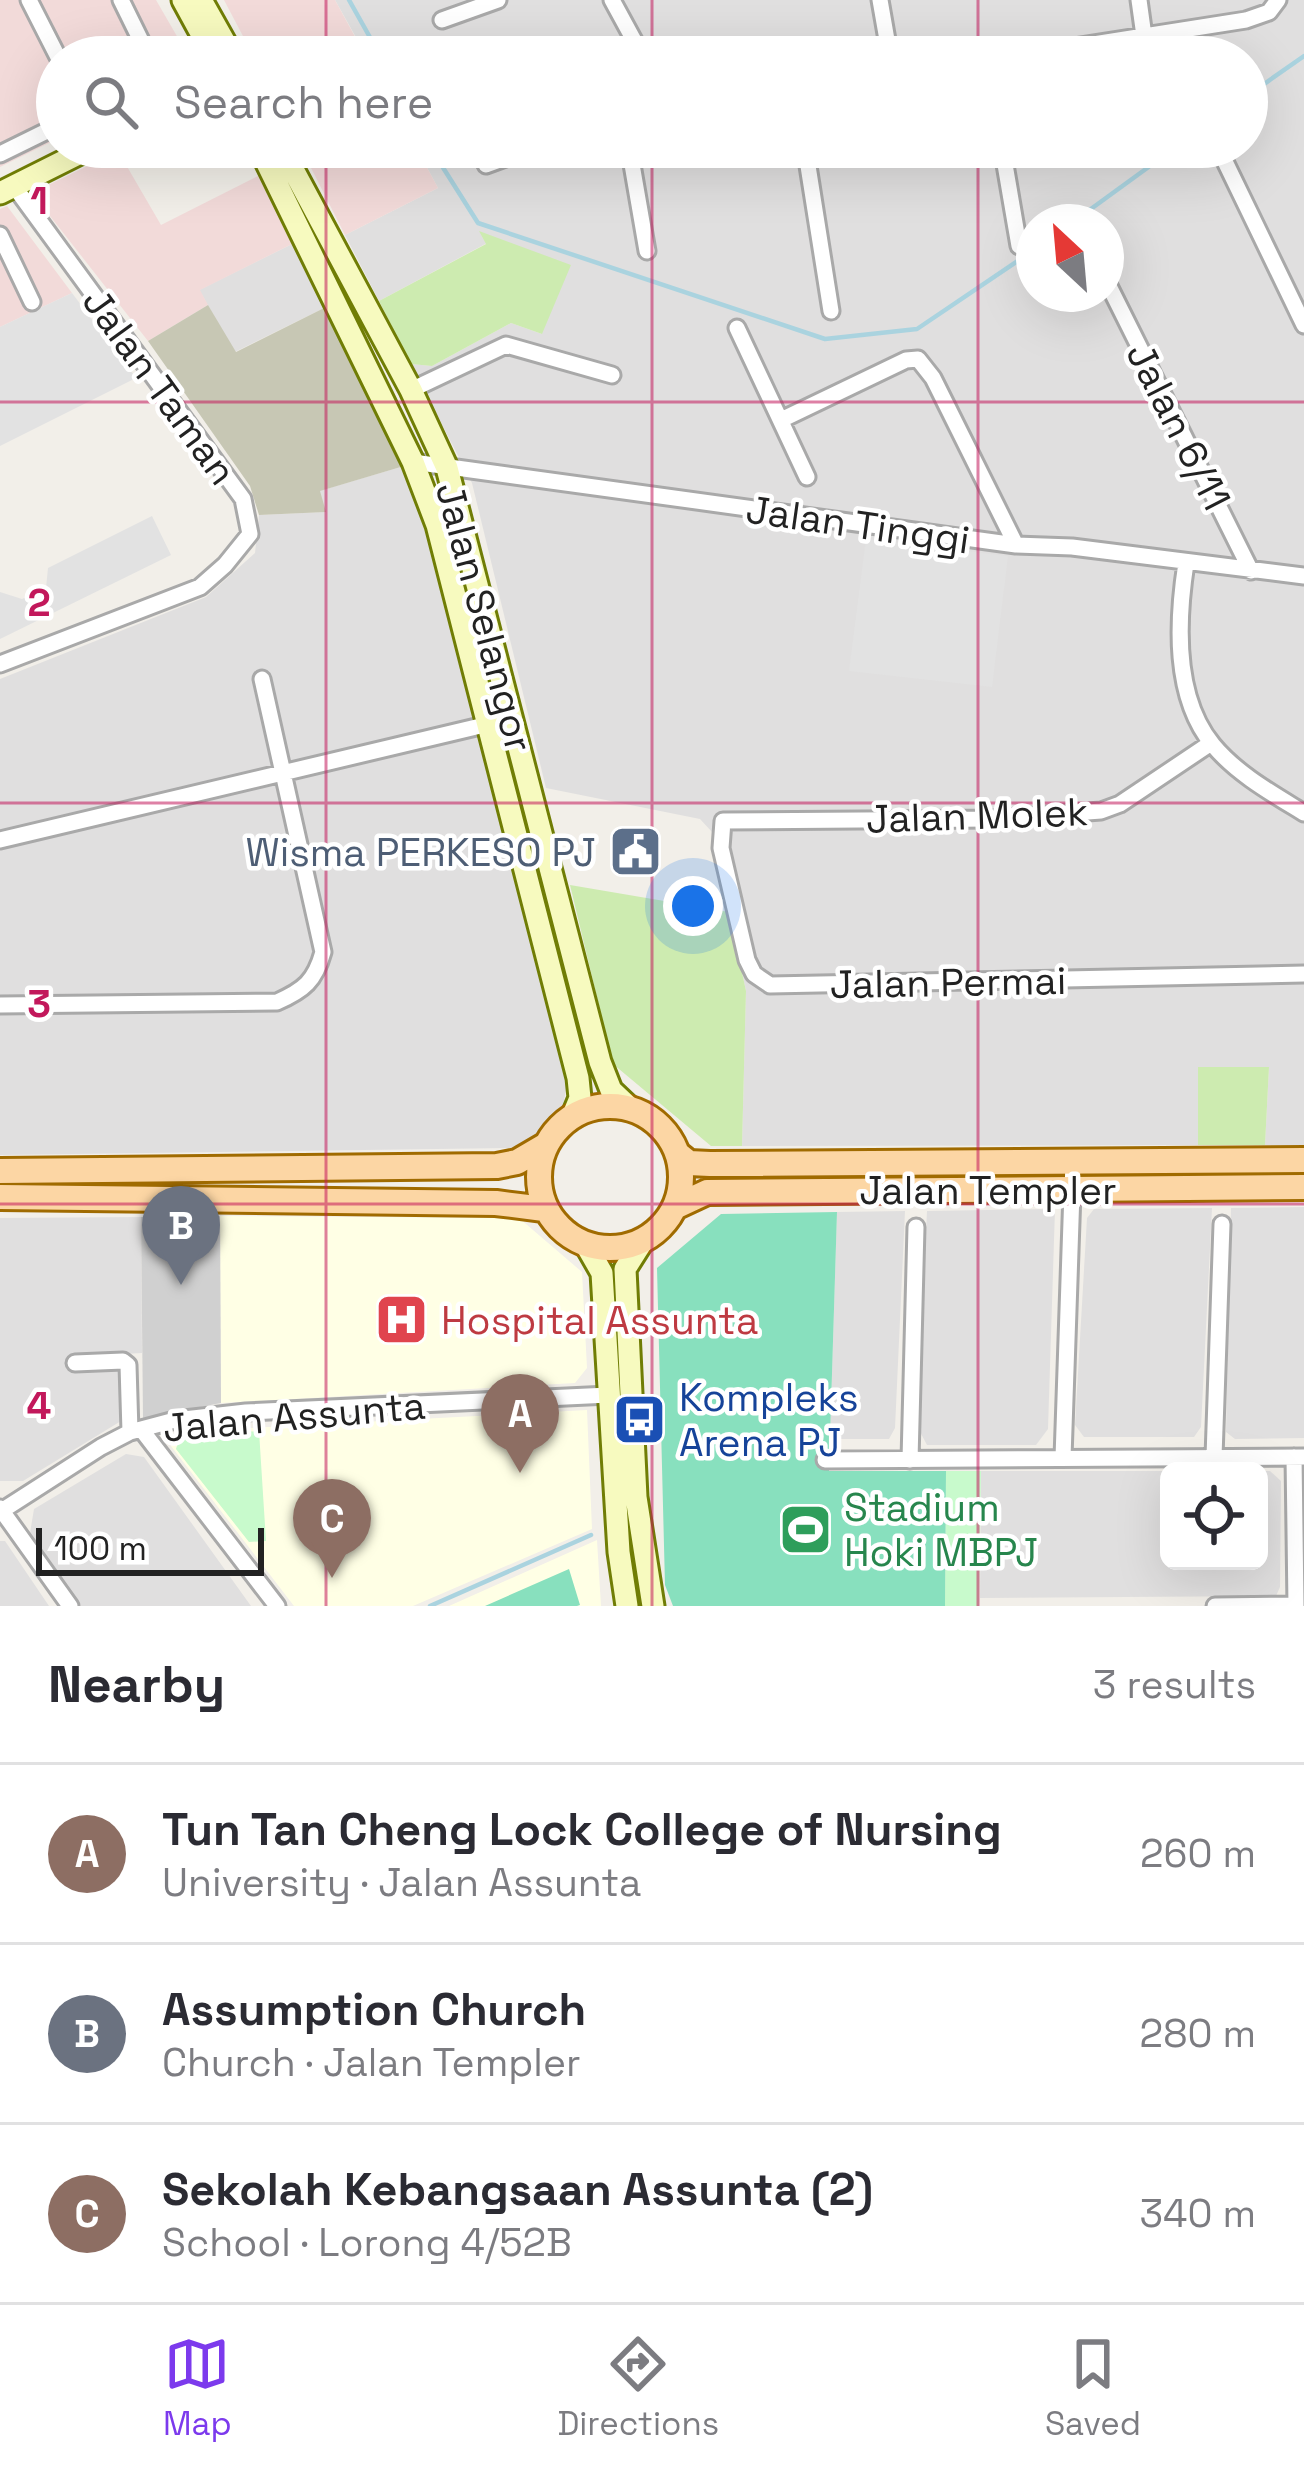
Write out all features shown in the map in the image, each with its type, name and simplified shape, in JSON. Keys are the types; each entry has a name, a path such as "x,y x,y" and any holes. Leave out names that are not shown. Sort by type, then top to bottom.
{"main road":[{"path":"183,0 203,36"},
{"path":"201,0 221,36"},
{"path":"7,189 50,168"},
{"name":"Jalan Selangor","path":"269,168 413,462 436,525 578,1078 580,1098 573,1115"},
{"name":"Jalan Selangor","path":"292,168 411,389 446,468 600,1062 610,1090 630,1108"},
{"path":"0,1171 497,1166 517,1162 546,1145 573,1115 610,1105 630,1108 658,1123 679,1155 680,1190 675,1207 662,1225 626,1246 586,1245 569,1237 544,1209 539,1166 546,1145"},
{"name":"Jalan Templer","path":"679,1155 689,1163 710,1164 1304,1160"},
{"name":"Jalan Templer","path":"675,1207 707,1192 1304,1187"},
{"path":"0,1197 496,1203 544,1209"},
{"path":"644,1239 626,1268 636,1498 653,1606"},
{"path":"586,1245 602,1273 619,1552 627,1606"}],"street":[{"path":"29,0 47,36"},
{"path":"121,0 139,36"},
{"path":"442,20 499,0"},
{"path":"612,0 632,36"},
{"path":"880,0 886,36"},
{"path":"1138,0 1144,36 1258,17 1278,0"},
{"path":"0,154 36,136"},
{"path":"633,168 647,251"},
{"path":"808,168 830,311"},
{"path":"1006,168 1016,229"},
{"path":"1228,168 1304,325"},
{"name":"Jalan Taman","path":"0,664 200,587 250,534 243,499 7,189"},
{"path":"0,237 32,302"},
{"name":"Jalan 6/11","path":"1122,312 1251,571"},
{"path":"737,328 807,477"},
{"path":"411,389 506,345 612,375"},
{"path":"781,420 906,360 918,359 933,378 1016,545"},
{"name":"Jalan Tinggi","path":"413,462 1016,545 1072,547 1304,576"},
{"path":"1186,563 1179,652 1189,695 1211,743 1249,778 1304,813"},
{"path":"0,1005 277,1002 316,978 322,952 262,679"},
{"path":"0,840 511,719"},
{"name":"Jalan Molek","path":"723,821 992,819 1101,811 1120,804 1211,743"},
{"name":"Jalan Permai","path":"723,821 721,848 747,960 754,974 770,985 1304,974"},
{"path":"1063,1458 1073,1162"},
{"path":"1214,1457 1222,1224"},
{"path":"910,1460 916,1227"},
{"path":"75,1363 123,1361 128,1365 135,1431 277,1606"},
{"name":"Jalan Assunta","path":"0,1510 135,1431 175,1420 247,1412 609,1395"},
{"path":"825,1460 1299,1456 1296,1605 1215,1606"},
{"path":"0,1510 70,1606"}],"shaded area":[{"path":"0,0 156,0 177,36 36,36 36,149 0,167"},
{"path":"224,0 335,0 355,36 243,36"},
{"path":"335,0 1304,0 1304,1145 1265,1145 1269,1067 1199,1067 1198,1145 742,1146 746,991 712,832 700,819 546,788 472,483 411,364 432,366 511,323 542,334 486,243 379,301 345,235 438,188 427,168 1268,168 1268,36 355,36"},
{"path":"83,168 128,168 161,225 258,176 292,244 200,290 208,305 148,341 32,193"},
{"path":"311,168 427,168 438,188 345,235"},
{"path":"7,206 72,293 0,327 0,209"},
{"path":"292,244 324,308 235,352 199,290"},
{"path":"72,293 136,378 0,446 0,327"},
{"path":"208,305 236,352 324,308 404,466 320,491 326,512 259,515 250,486 148,341"},
{"path":"404,466 426,526 553,1025 567,1085 562,1110 540,1139 512,1148 0,1155 0,679 206,597 255,553 259,515 325,512 319,491"},
{"path":"152,516 171,555 0,639 0,592 22,599 46,588 48,568"},
{"path":"866,539 1008,556 992,687 849,671"},
{"path":"1304,1207 1304,1438 1235,1439 1226,1432 1231,1208"},
{"path":"1212,1208 1201,1427 1194,1437 1084,1437 1075,1425 1087,1218 1094,1209"},
{"path":"1055,1209 1048,1429 1036,1445 927,1445 917,1426 927,1211"},
{"path":"905,1211 895,1428 889,1439 830,1439 837,1212"},
{"name":"Hospital Assunta","path":"220,1216 519,1218 582,1272 587,1368 575,1383 221,1403"},
{"path":"220,1216 221,1403 143,1418 141,1217"},
{"path":"141,1217 142,1353 70,1357 71,1369 118,1368 121,1421 23,1481 0,1481 0,1218"},
{"path":"587,1410 592,1529 413,1606 294,1606 171,1446 177,1432"},
{"path":"126,1454 144,1457 251,1606 81,1606 30,1533 34,1509"},
{"path":"981,1471 1160,1471 1160,1570 1268,1570 1268,1471 1281,1481 1280,1587 1276,1596 980,1598"},
{"path":"597,1540 601,1606 449,1606"},
{"path":"0,1541 5,1541 49,1606 0,1606"}],"green space":[{"path":"479,231 571,265 542,334 511,323 432,366 411,364 379,301 486,244"},
{"path":"570,885 729,912 746,991 742,1146 711,1146 613,1064"},
{"path":"1198,1067 1269,1067 1265,1145 1198,1145"},
{"path":"837,1212 829,1471 946,1471 945,1606 673,1606 665,1585 657,1268 721,1214"},
{"path":"259,1431 266,1541 249,1542 176,1449 180,1436"},
{"path":"946,1471 981,1471 979,1606 945,1606"},
{"path":"569,1569 580,1605 485,1606"}],"waterway":[{"path":"349,0 369,36"},
{"path":"1268,81 1304,56"},
{"path":"443,168 478,223 825,339 917,329 1016,262"},
{"path":"1098,204 1147,168"},
{"path":"430,1606 591,1535"}],"place":[{"name":"Wisma PERKESO PJ","path":"635,852"},
{"name":"Assumption Church","path":"181,1285"},
{"name":"Hospital Assunta","path":"402,1320"},
{"name":"Kompleks Arena PJ","path":"640,1419"},
{"name":"Tun Tan Cheng Lock College of Nursing","path":"520,1473"},
{"name":"Stadium Hoki MBPJ","path":"805,1529"},
{"name":"Sekolah Kebangsaan Assunta (2)","path":"332,1578"}]}
